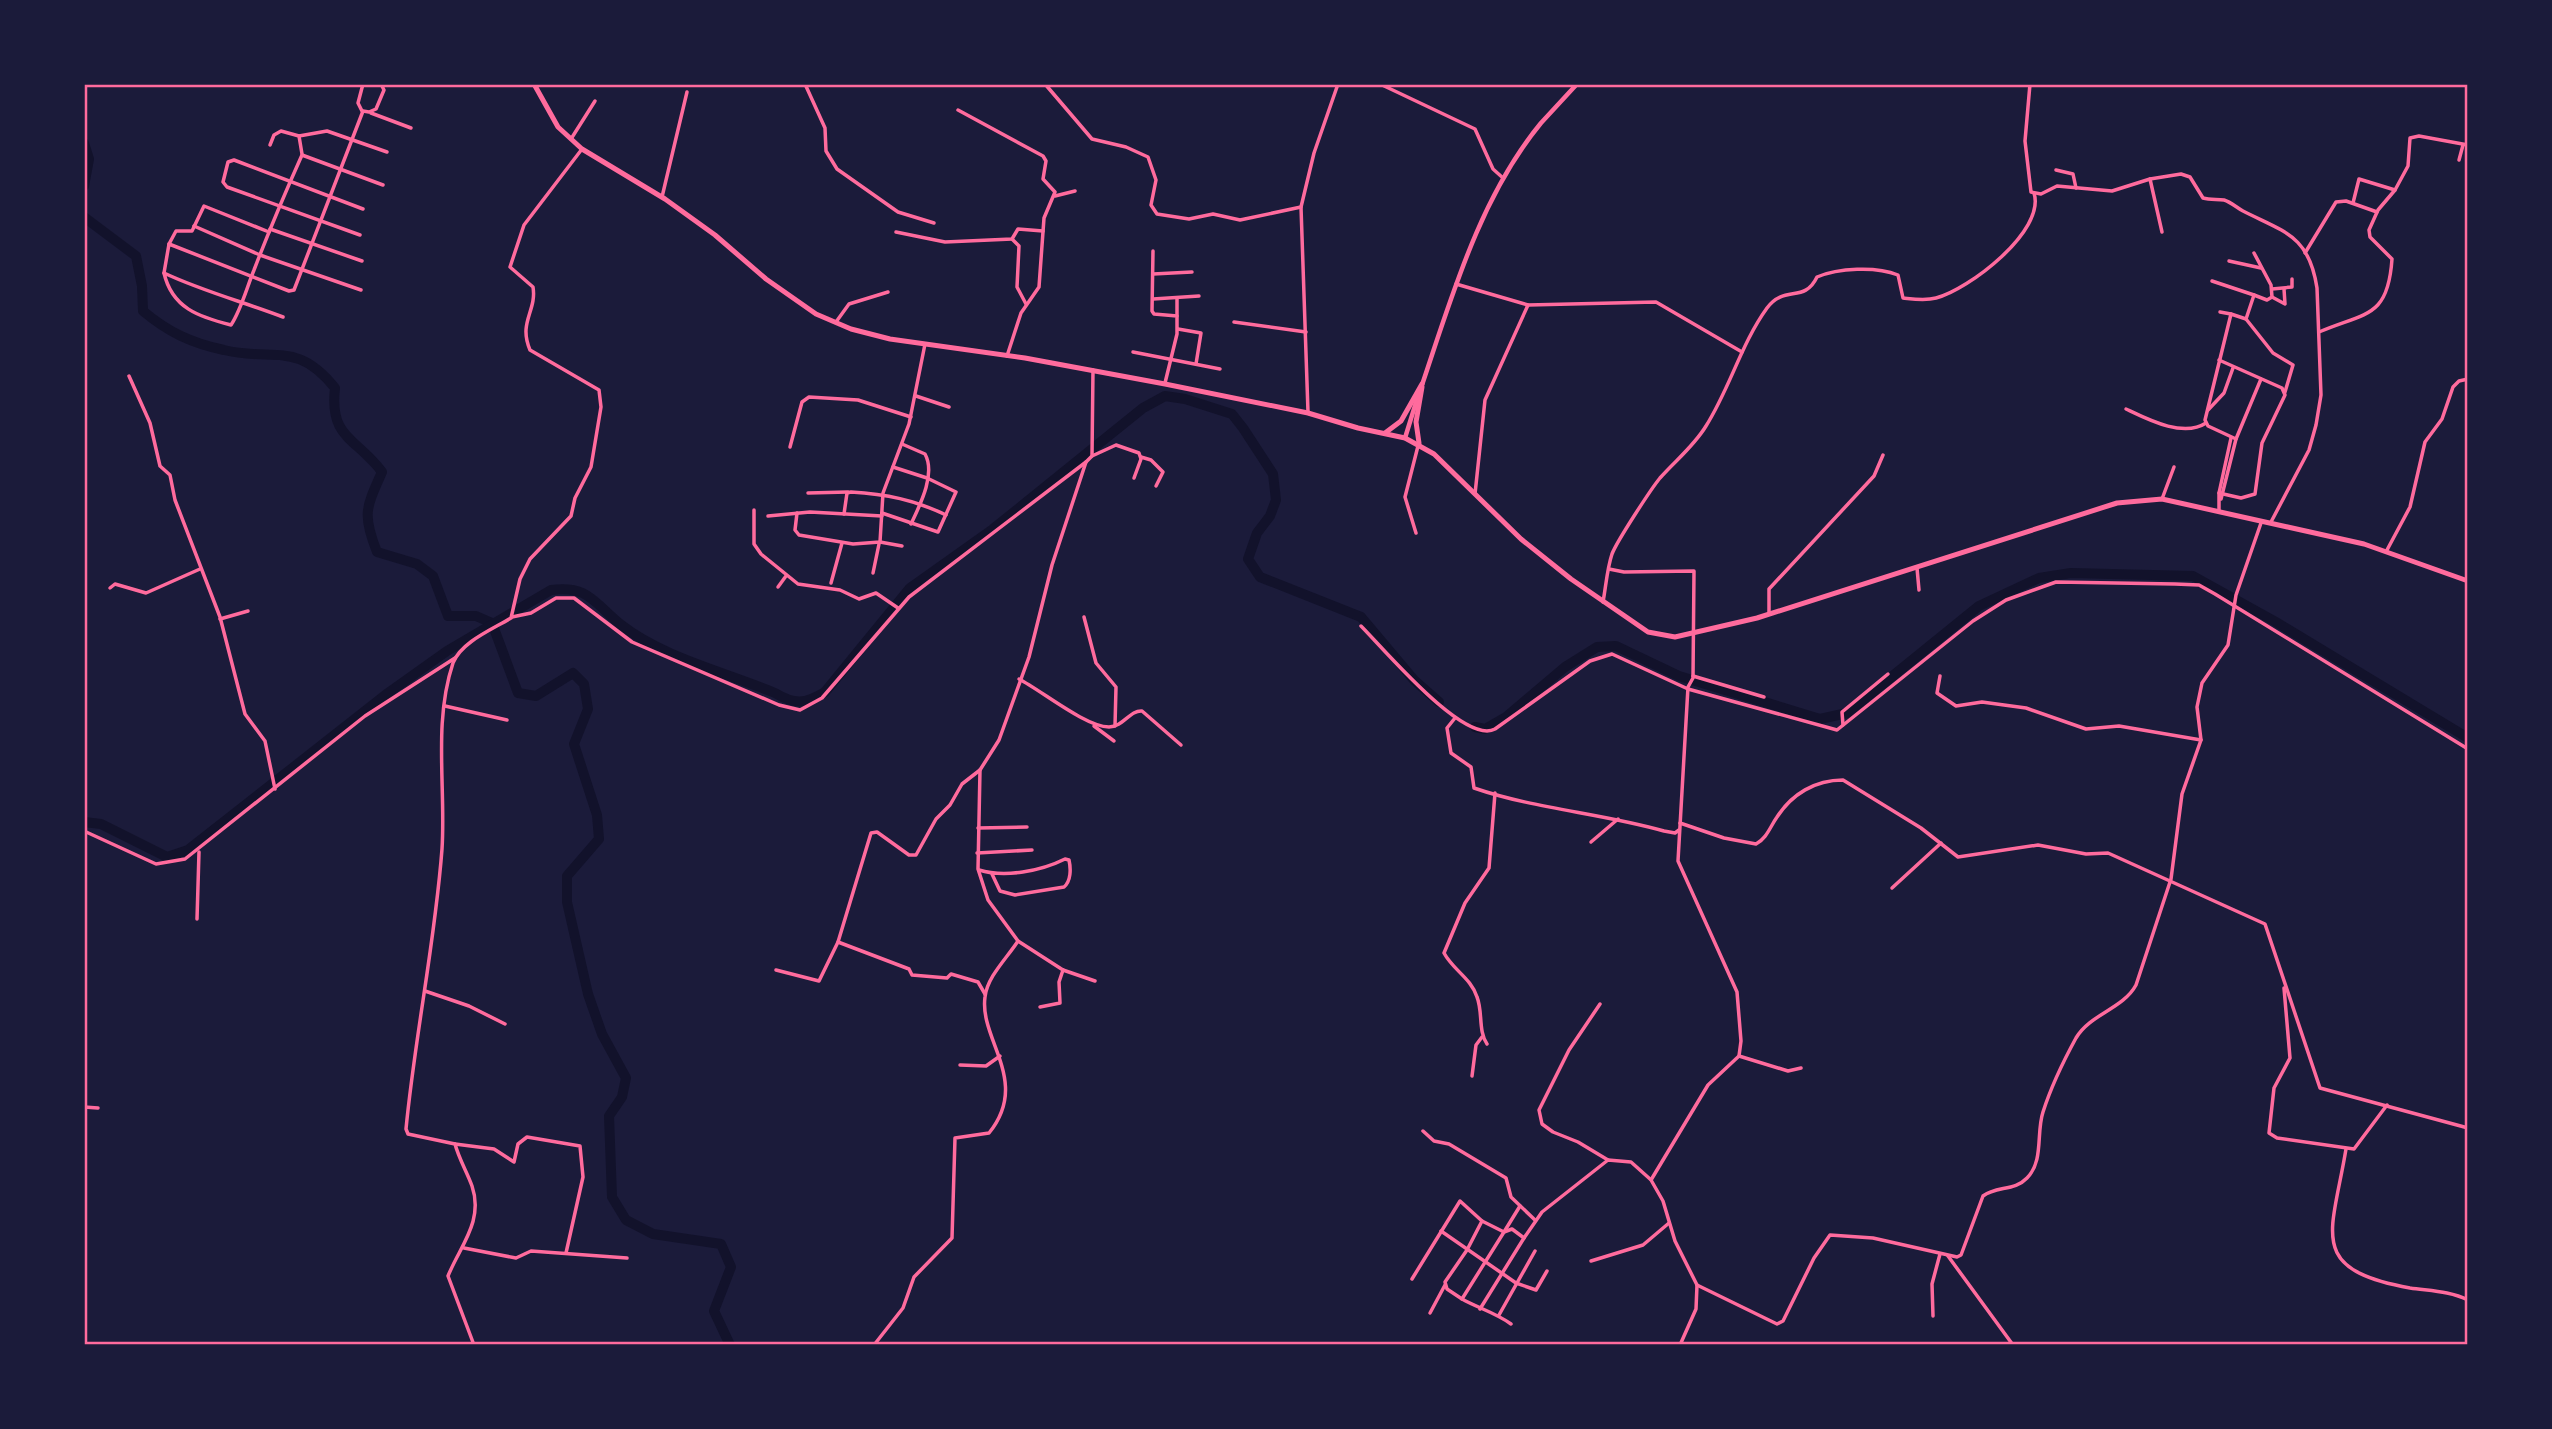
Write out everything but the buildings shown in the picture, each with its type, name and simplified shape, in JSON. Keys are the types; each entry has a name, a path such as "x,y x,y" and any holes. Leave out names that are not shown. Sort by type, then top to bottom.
{"main road":[{"path":"537,85 550,116 582,149 662,197 715,235 766,279 816,314 871,335 1094,370 1308,413 1405,438 1434,454 1521,539 1603,602 1648,632 1675,637 1692,634 1769,614 2117,503 2162,499 2387,550 2468,581"},
{"path":"1385,433 1401,421 1422,384"},
{"path":"1419,444 1416,422 1422,384"}],"street":[{"path":"363,84 358,103 363,111 411,128"},
{"path":"369,112 379,104 384,90 381,84"},
{"path":"805,84 824,126 826,151 837,169 898,212 934,223"},
{"path":"1045,84 1091,139 1126,147 1148,157 1155,170 1156,186 1151,202 1157,214 1189,219 1213,214 1240,220 1301,207"},
{"path":"1308,413 1301,207 1314,153 1338,84"},
{"path":"1380,84 1475,129 1493,169 1505,179"},
{"path":"1405,438 1456,284 1476,235 1505,179 1540,124 1577,84"},
{"path":"1603,602 1615,548 1654,485 1693,445 1707,425 1752,328 1776,298 1808,291 1820,276 1843,271 1892,272 1898,276 1903,298 1939,298 1978,275 2022,237 2035,213 2034,193 2028,184 2025,141 2030,84"},
{"path":"662,197 687,92"},
{"path":"572,139 595,101"},
{"path":"958,110 1043,156 1046,161 1043,179 1052,187 1055,196 1044,218 1041,279 1026,304 1007,356"},
{"path":"169,244 292,291 363,111"},
{"path":"270,145 278,132 299,136 323,131 387,152"},
{"path":"299,136 302,155 269,230 233,322 228,324 180,305 168,288 164,273 173,233 192,231 199,210 205,206 269,230 362,261"},
{"path":"2319,332 2369,313 2384,300 2392,260 2369,235 2376,212 2395,190 2408,166 2410,138 2419,136 2466,145 2459,160"},
{"path":"512,615 520,579 530,559 571,516 575,498 596,453 601,407 599,390 530,350 524,326 533,300 533,289 529,282 510,267 524,225 582,149"},
{"path":"302,155 383,185"},
{"path":"360,235 225,186 228,162 232,159 363,209"},
{"path":"2056,170 2073,174 2076,188"},
{"path":"2034,193 2041,194 2057,186 2112,191 2150,179 2175,174 2187,175 2203,198 2228,201 2271,222 2293,237 2305,253 2314,269 2319,332 2320,403 2313,438 2270,525"},
{"path":"2150,179 2162,232"},
{"path":"2353,203 2358,179 2395,190"},
{"path":"1055,196 1075,191"},
{"path":"2305,253 2336,202 2353,203 2376,212"},
{"path":"194,226 260,255 361,290"},
{"path":"1012,239 1015,230 1043,231"},
{"path":"896,232 945,242 1012,239 1019,246 1017,287 1026,304"},
{"path":"1153,251 1154,314 1177,316"},
{"path":"2254,253 2272,289 2272,297"},
{"path":"2229,261 2262,268"},
{"path":"1153,274 1192,272"},
{"path":"164,273 283,317"},
{"path":"2272,289 2293,286 2292,279"},
{"path":"2212,281 2267,300 2272,297"},
{"path":"1456,284 1528,305 1656,302 1742,352"},
{"path":"2272,297 2285,304 2284,289"},
{"path":"836,321 849,304 888,292"},
{"path":"1153,299 1199,296"},
{"path":"2246,319 2254,296"},
{"path":"1165,384 1178,329 1177,298"},
{"path":"1474,496 1485,400 1528,305"},
{"path":"2220,312 2246,319 2273,354 2293,365 2285,392 2262,443 2255,494 2245,498 2222,493"},
{"path":"2206,423 2206,412 2231,314"},
{"path":"1234,322 1306,332"},
{"path":"1178,329 1201,333 1196,364"},
{"path":"873,573 880,542 883,494 911,417 925,344"},
{"path":"1133,352 1220,369"},
{"path":"2219,360 2285,392"},
{"path":"2206,412 2224,393 2233,368"},
{"path":"1091,455 1094,370"},
{"path":"129,376 150,423 160,466 170,475 176,503 197,551 200,569 220,619 246,714 264,739 274,787"},
{"path":"2218,513 2233,439 2261,379"},
{"path":"2387,550 2410,507 2425,442 2442,419 2453,387 2459,381 2468,379"},
{"path":"916,396 949,407"},
{"path":"790,447 802,402 808,397 858,400 911,417"},
{"path":"2126,409 2171,427 2198,427 2206,423"},
{"path":"2206,423 2233,439"},
{"path":"902,444 927,456 927,478 921,503 911,524"},
{"path":"1416,533 1405,497 1419,444"},
{"path":"776,970 818,982 838,942 871,833 877,832 909,855 916,855 936,819 950,805 962,784 980,769 999,740 1029,657 1052,565 1086,462 1091,455 1116,445 1151,460 1163,472 1156,486"},
{"path":"1769,614 1769,589 1874,476 1883,455"},
{"path":"1134,478 1141,457"},
{"path":"84,831 156,864 175,863 199,851 274,787 365,716 457,657 512,615 531,613 556,598 574,598 632,642 779,705 800,710 822,698 898,608 929,580 1086,462"},
{"path":"768,516 797,513 882,514 938,532 955,490 893,467"},
{"path":"2162,499 2174,467"},
{"path":"844,514 848,492"},
{"path":"808,493 883,494 921,503 946,515"},
{"path":"754,510 754,544 786,576 800,585 840,590 859,599 876,593 898,608"},
{"path":"797,513 796,534 842,543 880,542 902,546"},
{"path":"1697,1284 1777,1324 1783,1321 1814,1258 1830,1235 1873,1238 1941,1255 1961,1255 1983,1196 2018,1185 2033,1169 2043,1112 2076,1038 2099,1016 2132,992 2170,881 2182,794 2202,740 2197,707 2202,683 2228,645 2233,605 2261,523"},
{"path":"831,583 842,543"},
{"path":"1917,566 1919,590"},
{"path":"110,588 115,584 130,586 146,593 200,569"},
{"path":"1609,569 1624,572 1694,570 1693,677 1688,688 1679,830 1680,869 1737,992 1741,1041 1739,1056 1708,1085 1651,1180"},
{"path":"778,587 786,576"},
{"path":"1361,626 1455,718 1479,732 1490,732 1590,661 1608,655 1620,657 1688,688 1837,730 1990,608 2051,583 2196,585 2468,749"},
{"path":"220,619 248,611"},
{"path":"1084,617 1096,663 1116,687 1115,726"},
{"path":"457,657 445,706 440,756 444,795 442,851 425,991 411,1076 406,1132 430,1141 494,1149 514,1162 518,1144 527,1137 580,1146 582,1181 566,1253"},
{"path":"1843,725 1842,715 1888,674"},
{"path":"1940,676 1937,693 1956,706 1982,702 2026,708 2086,729 2117,726 2202,740"},
{"path":"1693,677 1763,697"},
{"path":"1019,679 1114,741"},
{"path":"445,706 507,720"},
{"path":"1093,725 1115,726 1139,710 1181,745"},
{"path":"1455,718 1447,728 1451,753 1471,767 1472,786 1528,803 1618,818 1675,833 1679,830"},
{"path":"980,769 977,853 978,869 988,900 1018,941 1063,970 1096,981"},
{"path":"1680,822 1724,838 1756,844 1764,838 1779,814 1808,787 1819,782 1843,780 1961,858 2038,845 2086,854 2108,853 2265,924 2318,1086 2468,1128"},
{"path":"1487,1044 1482,1037 1479,1000 1473,986 1444,953 1467,900 1489,868 1495,792"},
{"path":"1591,842 1618,818"},
{"path":"978,828 1027,827"},
{"path":"1892,888 1941,843"},
{"path":"977,853 1032,850"},
{"path":"197,919 199,851"},
{"path":"978,869 992,874 1047,868 1065,859 1069,860 1070,865 1069,881 1064,887 1014,895 1000,891 992,874"},
{"path":"874,1345 903,1308 914,1277 952,1238 954,1141 960,1136 987,1134 993,1129 1002,1103 1005,1079 986,1015 985,994 991,979 1018,941"},
{"path":"838,942 909,969 912,975 947,978 951,974 978,982 985,994"},
{"path":"1040,1007 1060,1003 1059,982 1063,970"},
{"path":"2284,982 2290,1058 2274,1088 2269,1133 2277,1138 2346,1149 2358,1146 2387,1105"},
{"path":"425,991 468,1006 505,1024"},
{"path":"1600,1004 1569,1050 1539,1110 1542,1124 1608,1160 1631,1162 1651,1180 1663,1201 1669,1223 1697,1284 1696,1310 1680,1345"},
{"path":"1472,1076 1476,1045 1482,1037"},
{"path":"960,1065 986,1066 1000,1056"},
{"path":"1739,1056 1788,1071 1801,1068"},
{"path":"84,1107 98,1108"},
{"path":"1423,1131 1431,1139 1448,1144 1506,1178 1511,1198 1535,1220"},
{"path":"455,1144 475,1204 472,1227 448,1276 474,1345"},
{"path":"2346,1149 2333,1227 2333,1249 2338,1257 2356,1273 2373,1281 2455,1293 2468,1300"},
{"path":"1480,1310 1535,1220 1608,1160"},
{"path":"1412,1279 1460,1201 1482,1221 1504,1232 1512,1229 1524,1238"},
{"path":"1462,1299 1520,1206"},
{"path":"1430,1312 1482,1221"},
{"path":"1591,1261 1643,1245 1669,1223"},
{"path":"1441,1231 1516,1283 1536,1290 1548,1271"},
{"path":"464,1248 516,1258 528,1251 626,1258"},
{"path":"1499,1315 1535,1251"},
{"path":"1933,1316 1932,1284 1941,1255"},
{"path":"1948,1256 2013,1345"},
{"path":"1445,1285 1480,1310 1499,1315 1511,1324"}],"waterway":[{"path":"84,143 89,159 84,186"},
{"path":"84,217 136,256 142,286 143,311 162,325 180,336 212,347 296,358 321,373 335,388 334,405 341,428 382,472 368,511 369,529 377,552 417,564 433,576 448,616 476,616 492,623 518,693 536,696 573,673 584,684 588,709 574,744 597,815 599,839 567,876 567,902 588,994 602,1034 626,1078 622,1097 609,1116 612,1197 626,1220 653,1234 721,1244 731,1267 714,1311 730,1345"},
{"path":"84,822 101,824 167,857 188,850 388,693 447,651 551,590 564,589 583,593 637,636 675,655 788,700 800,702 812,699 825,692 910,588 993,529 1143,408 1165,396 1185,399 1232,414 1273,474 1276,500 1270,516 1257,533 1248,559 1260,577 1361,617 1414,680 1439,702"},
{"path":"1475,727 1485,729 1506,717 1565,667 1597,647 1616,646 1679,676 1820,719 1847,713 1979,606 2039,578 2071,573 2193,576 2276,622 2468,738"}]}
